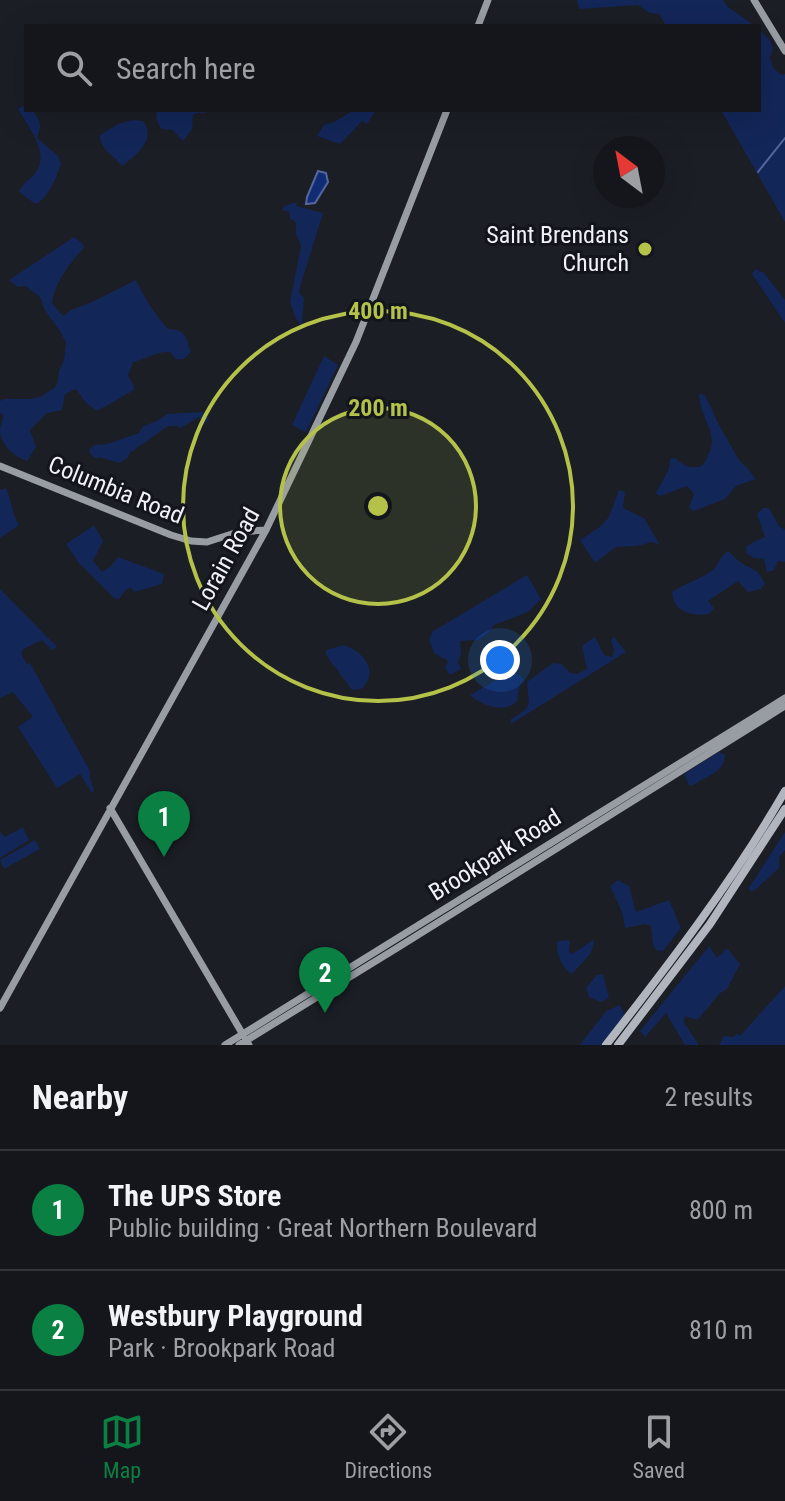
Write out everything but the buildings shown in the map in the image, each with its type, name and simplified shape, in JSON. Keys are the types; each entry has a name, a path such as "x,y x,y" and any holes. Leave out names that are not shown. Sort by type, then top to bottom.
{"highway":[{"path":"606,1045 740,865 785,791"},
{"path":"618,1045 710,924 785,809"}],"main road":[{"path":"479,24 488,0"},
{"path":"754,0 785,51"},
{"name":"Lorain Road","path":"0,1008 266,530 358,336 446,112"},
{"name":"Columbia Road","path":"0,466 191,541 207,542 237,532 266,530"},
{"name":"Brookpark Road","path":"244,1041 785,698"},
{"name":"Brookpark Road","path":"225,1045 244,1041 259,1033 785,706"},
{"path":"110,808 244,1041"},
{"path":"102,824 121,826"},
{"path":"256,1045 259,1033"}],"shaded area":[{"path":"577,0 723,0 752,24 665,24 659,14 650,13 638,5 579,9"},
{"path":"761,32 770,40 773,49 770,58 774,69 785,74 785,222 722,112 761,112"},
{"path":"22,106 24,112 34,112 40,124 37,138 58,156 61,164 49,191 38,203 19,192 39,167 40,152 18,109"},
{"path":"157,112 206,112 193,115 192,129 183,141 173,130 162,129"},
{"path":"351,112 375,112 367,124 362,121 340,144 317,136 324,125"},
{"path":"143,121 148,134 139,152 122,166 105,148 100,135 118,124"},
{"path":"318,171 326,173 328,182 315,203 306,204 307,197"},
{"path":"297,202 296,206 323,213 299,292 304,298 302,322 305,330 296,319 290,302 301,246 296,223 290,219 289,212 282,210 284,206"},
{"path":"74,237 84,247 60,280 52,303 63,316 136,280 150,306 168,329 185,335 191,352 184,359 176,359 170,352 165,352 133,362 128,376 134,390 97,411 86,403 76,389 65,394 62,410 47,413 30,430 36,447 27,461 13,453 2,440 0,401 40,397 54,388 64,360 66,343 44,309 41,298 26,286 18,287 9,280"},
{"path":"755,269 764,273 785,300 785,323 752,274"},
{"path":"324,356 338,365 306,432 292,425"},
{"path":"699,394 705,395 739,460 756,479 736,486 725,499 694,511 689,508 694,494 687,486 660,496 656,493 669,469 670,459 697,467 702,466 709,454 712,437"},
{"path":"201,412 209,418 204,425 199,417 179,429 178,426 168,426 120,463 97,459 89,450 94,445 139,433 143,426 167,414"},
{"path":"6,488 19,525 0,538 0,490"},
{"path":"619,490 625,492 623,508 644,518 660,545 652,542 616,547 595,563 580,540 609,517"},
{"path":"763,508 769,508 779,526 785,530 785,562 778,561 774,570 767,572 764,559 747,554 746,547 765,537 757,514"},
{"path":"93,526 103,541 93,561 102,572 118,557 164,574 162,584 134,592 130,587 119,599 114,598 79,563 66,544"},
{"path":"728,551 759,574 765,584 761,589 748,592 738,581 708,601 714,608 709,614 680,609 672,592 710,572"},
{"path":"527,575 541,599 528,612 494,625 478,640 460,641 458,662 461,669 450,675 445,668 448,661 434,653 429,640 432,632"},
{"path":"0,589 57,647 52,650 42,640 23,649 21,654 27,664 30,663 90,771 92,793 80,774 57,788 18,727 33,717 13,692 0,698"},
{"path":"595,637 604,655 612,657 611,640 614,637 626,652 511,724 511,719 528,705 527,682 553,663 561,664 570,673 577,674 587,669 582,646"},
{"path":"344,645 358,652 367,663 369,676 361,689 352,690 326,655 326,650"},
{"path":"515,672 524,679 517,702 505,707 493,707 470,695 507,674"},
{"path":"719,752 725,755 722,766 713,774 689,785 684,774"},
{"path":"23,827 29,840 0,858 0,832 5,837"},
{"path":"785,832 785,850 779,857 779,868 754,891 750,891 749,888"},
{"path":"35,840 40,849 4,869 0,860"},
{"path":"618,880 629,886 636,912 669,900 681,928 663,951 656,950 653,945 651,926 645,924 625,928 622,912 610,886"},
{"path":"568,940 572,954 594,942 591,953 572,974 562,964 557,950 557,941"},
{"path":"709,946 717,958 727,948 740,964 727,989 719,994 698,1020 684,1016 684,1023 699,1045 685,1045 666,1013 645,1037 640,1031"},
{"path":"603,974 609,998 601,1002 589,997 586,988 597,975"},
{"path":"785,986 785,1045 719,1045 724,1036 734,1037 737,1033 740,1036"},
{"path":"620,1005 625,1016 601,1045 580,1045 606,1011"}],"waterway":[{"path":"758,172 785,138"}],"place":[{"name":"Saint Brendans Church","path":"645,249"},
{"name":"The UPS Store","path":"164,857"},
{"name":"Westbury Playground","path":"325,1013"}]}
